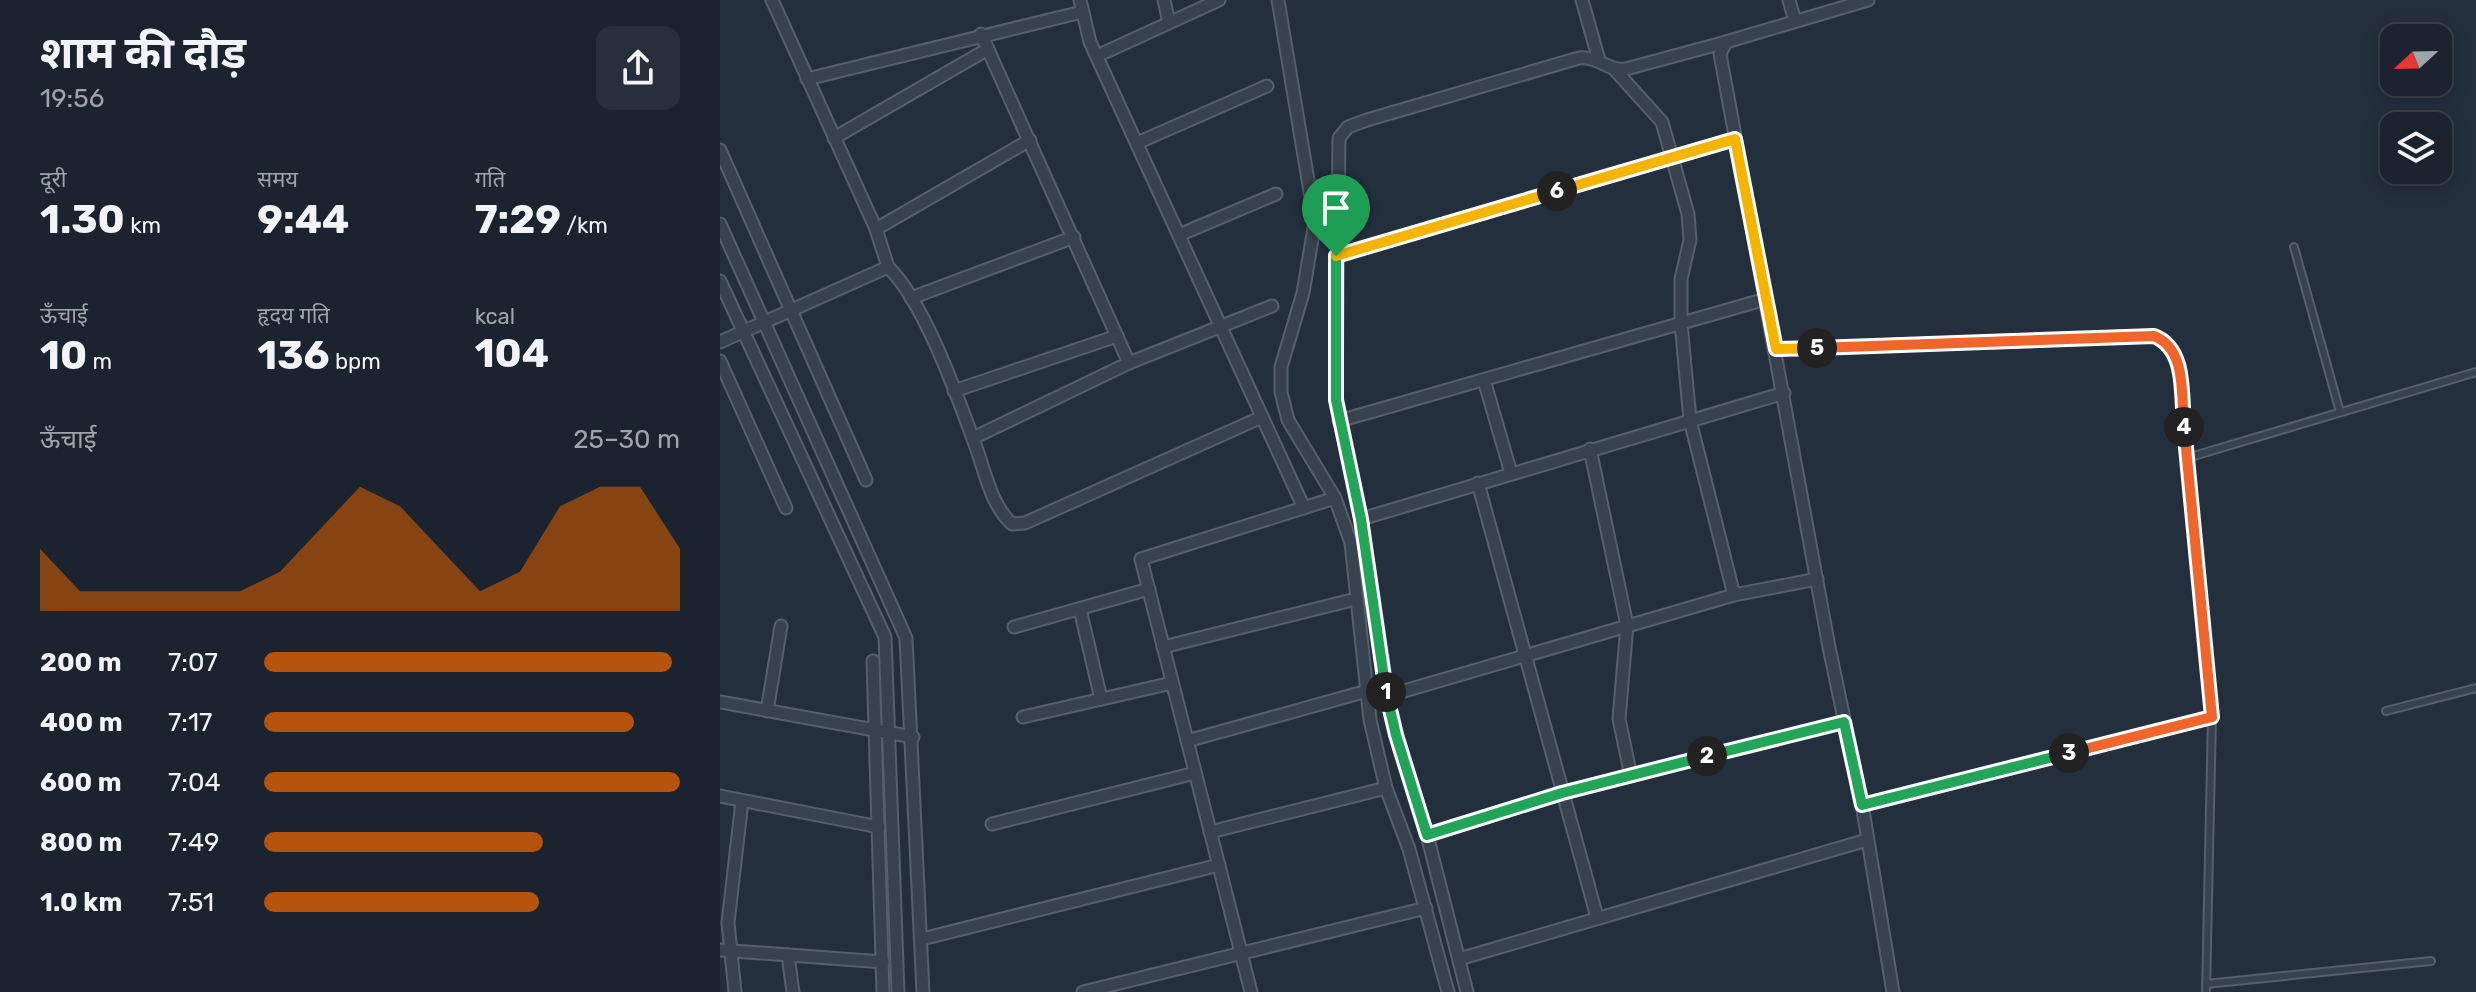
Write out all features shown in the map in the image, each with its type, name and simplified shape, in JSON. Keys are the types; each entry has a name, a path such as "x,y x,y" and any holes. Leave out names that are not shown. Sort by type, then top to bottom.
{"street":[{"path":"772,0 876,229 888,267 911,298 954,391 1003,515 1012,524 1025,523 1262,417"},
{"path":"1164,0 1169,23"},
{"path":"1097,56 1219,0"},
{"path":"1278,0 1315,222 1303,293 1281,367 1281,392 1288,420 1335,498 1351,543 1367,691 1386,788 1426,908 1448,992"},
{"path":"1582,0 1599,60"},
{"path":"1789,0 1795,21"},
{"path":"1615,70 1726,42 1868,0"},
{"path":"807,79 1081,6 1097,56 1304,508"},
{"path":"981,34 1129,363"},
{"path":"1726,42 1720,54 1721,65 1862,805 1893,992"},
{"path":"834,138 988,49"},
{"path":"1467,992 1387,696 1361,519 1339,421 1334,361 1337,154 1339,138 1348,127 1579,58 1599,60 1615,70 1656,113 1673,157 1691,227 1681,279 1681,323 1690,420 1734,595"},
{"path":"1137,143 1267,86"},
{"path":"1336,256 1735,139"},
{"path":"876,229 1030,140"},
{"path":"720,150 793,309 866,480"},
{"path":"1179,235 1276,194"},
{"path":"720,224 901,624 909,664 923,992"},
{"path":"911,298 1074,237"},
{"path":"720,342 888,267"},
{"path":"720,281 879,619 886,647 898,992"},
{"path":"1339,421 1766,299"},
{"path":"973,438 1129,363 1272,306"},
{"path":"954,391 1117,336"},
{"path":"720,361 786,508"},
{"path":"1484,380 1511,473"},
{"path":"1361,519 1784,393"},
{"path":"1590,449 1627,625 1619,719 1631,776"},
{"path":"1478,483 1597,917"},
{"path":"1251,992 1141,559 1335,498"},
{"path":"1387,696 1734,595 1817,579"},
{"path":"1014,627 1149,589"},
{"path":"1163,647 1356,599"},
{"path":"1080,609 1101,699"},
{"path":"767,711 781,626"},
{"path":"873,661 883,992"},
{"path":"1023,717 1172,683"},
{"path":"1187,741 1367,691"},
{"path":"720,702 913,737"},
{"path":"1427,835 1562,793 1844,722"},
{"path":"992,824 1195,773"},
{"path":"1210,832 1386,788"},
{"path":"720,796 879,827"},
{"path":"735,992 724,950 742,801"},
{"path":"1459,959 1867,840"},
{"path":"922,939 1219,865"},
{"path":"1083,992 1426,908"},
{"path":"724,950 883,962"},
{"path":"788,955 793,992"}],"lane":[{"path":"2294,247 2340,412"},
{"path":"1776,349 2154,336 2168,341 2176,352 2212,717 2206,988 2431,961"},
{"path":"2187,458 2476,372"},
{"path":"2386,711 2476,688"},
{"path":"1862,805 2212,717"}],"route":[{"path":"1735,139 1776,349 2154,336 2168,341 2176,352 2179,375 2212,717 1862,805 1844,722 1562,793 1427,835 1391,716 1361,519 1339,421 1334,361 1336,256 1735,139"}]}
